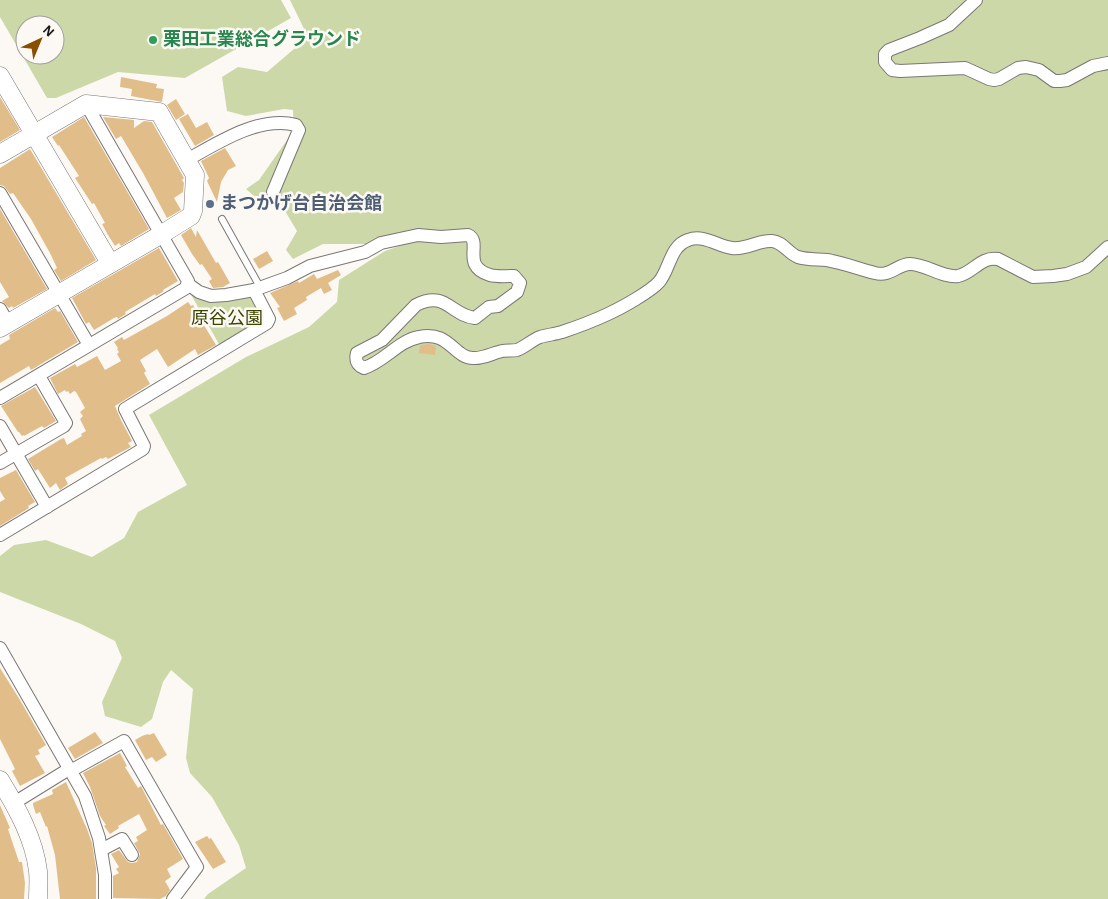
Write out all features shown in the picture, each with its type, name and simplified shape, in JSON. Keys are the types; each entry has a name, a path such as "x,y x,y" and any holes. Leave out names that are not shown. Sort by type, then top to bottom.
{"street":[{"path":"976,0 949,25 889,50 885,54 885,62 892,70 900,71 964,68 994,80 1018,68 1026,67 1039,70 1054,81 1060,82 1093,66 1108,63"},
{"path":"0,76 110,263"},
{"path":"86,104 162,234 188,284 199,292 211,296 257,289 310,266 365,252 381,243 418,235 441,237 468,235 474,240 474,264 491,276 514,276 520,283 517,292 498,306 489,307 475,318 465,316 444,302 430,300 416,305 382,340 357,353 356,362 364,368 370,367 399,346 417,337 440,338 447,341 464,355 472,358 505,350 515,351 537,338 590,322 622,306 658,283 679,246 695,238 735,249 772,241 781,244 798,257 848,264 877,274 888,273 910,264 924,266 953,276 964,274 980,263 993,258 1033,277 1067,274 1092,264 1108,247"},
{"path":"0,154 86,104 159,112 195,175 193,211 191,216 58,295 3,320"},
{"path":"186,160 222,139 252,127 288,123 296,125 299,130 273,192"},
{"path":"0,193 89,345"},
{"path":"0,398 186,288 188,284"},
{"path":"0,535 143,449 144,446 125,409 267,323 269,319 257,289"},
{"path":"0,463 64,426 66,423 39,376"},
{"path":"0,426 47,507"},
{"path":"0,648 85,796 100,838 105,875 105,899"},
{"path":"14,803 69,769 124,741 197,867 173,899"},
{"path":"0,780 14,803 30,837 38,871 38,899"},
{"path":"102,850 122,839 132,855"}],"lane":[{"path":"222,219 257,289"}],"green space":[{"name":"栗田工業総合グラウンド","path":"0,0 281,0 291,18 185,78 118,72 56,98 47,98 28,65 65,65 65,15 15,15 15,43 0,17"},
{"path":"290,0 1108,0 1108,899 204,899 208,894 246,868 239,845 212,797 190,773 186,758 193,689 171,670 163,682 152,719 141,727 105,716 102,702 122,658 115,641 81,624 0,592 0,556 14,545 46,540 92,557 124,538 138,512 187,485 149,415 246,357 309,327 337,302 339,280 385,251 420,239 420,231 366,244 323,244 293,259 286,250 297,231 279,201 254,196 246,189 259,180 294,130 293,110 284,109 246,116 227,111 222,77 238,67 267,72 308,37"},
{"name":"原谷公園","path":"189,291 251,297 262,320 220,346"}],"building":[{"path":"121,77 157,84 156,88 164,89 162,102 131,96 132,89 120,87"},
{"path":"0,97 20,130 0,142"},
{"path":"176,99 185,114 176,120 167,105"},
{"path":"188,114 196,128 207,122 214,135 195,146 179,119"},
{"path":"84,117 149,229 121,246 119,243 115,246 108,235 102,224 105,223 94,203 92,204 75,178 79,176 52,137"},
{"path":"103,117 134,120 134,128 144,121 152,122 184,178 182,180 184,183 183,192 174,198 181,210 167,218 121,136 116,139"},
{"path":"225,148 236,166 228,170 221,182 217,202 207,181 209,178 201,161"},
{"path":"30,149 96,260 61,281 54,270 57,268 51,255 31,219 13,193 10,194 4,186 0,185 0,168"},
{"path":"0,209 47,289 13,308 12,306 9,308 2,301 9,297 0,282"},
{"path":"191,228 196,237 197,230 230,283 223,287 213,288 209,281 212,279 202,264 200,265 192,254 181,235"},
{"path":"159,248 178,281 156,296 155,294 125,312 126,314 118,319 117,317 114,318 94,330 89,322 86,324 72,298"},
{"path":"267,251 273,261 259,269 253,259"},
{"path":"338,270 341,275 328,283 332,290 324,294 321,288 306,297 307,300 294,308 297,314 284,321 277,308 280,307 270,293 298,281 299,283 314,274 317,279"},
{"path":"188,302 191,306 193,305 216,345 198,355 195,349 168,367 157,349 140,360 150,384 115,406 132,441 128,443 131,447 108,459 106,457 101,458 65,478 68,484 60,490 56,483 50,488 38,469 35,471 28,459 61,439 64,438 67,445 82,436 81,434 86,431 80,419 83,416 80,412 85,408 76,392 74,391 70,394 65,390 58,394 50,378 75,364 77,367 97,356 105,370 121,361 117,354 119,352 118,348 114,342 122,337 124,340"},
{"path":"55,308 58,312 60,311 78,342 31,370 29,366 0,383 0,345 10,339 9,335"},
{"path":"429,344 436,346 435,355 419,353 420,345"},
{"path":"35,387 56,421 44,428 42,426 22,436 1,406"},
{"path":"16,470 35,502 28,506 29,508 0,526 0,502 5,499 0,491 0,478"},
{"path":"0,668 46,745 38,750 40,754 35,756 45,773 20,786 12,771 15,769 0,739"},
{"path":"95,732 103,743 75,759 68,748"},
{"path":"154,733 167,755 156,762 152,757 146,760 135,740"},
{"path":"120,753 127,766 125,767 138,788 141,786 161,825 163,824 183,859 167,869 171,877 165,881 170,890 166,896 160,899 113,898 113,876 119,873 116,869 119,867 111,854 119,850 128,862 137,862 140,854 134,843 138,841 136,837 147,830 139,814 118,826 119,828 110,834 104,826 106,825 100,816 83,773"},
{"path":"66,782 92,843 96,868 96,899 60,899 55,855 47,826 40,812 36,814 33,805 33,803 53,794 52,790"},
{"path":"0,805 10,828 8,829 19,862 22,862 25,883 24,899 0,899"},
{"path":"207,836 209,839 211,838 226,862 213,869 195,842"}],"place":[{"name":"栗田工業総合グラウンド","path":"153,40"},
{"name":"まつかげ台自治会館","path":"210,204"}]}
